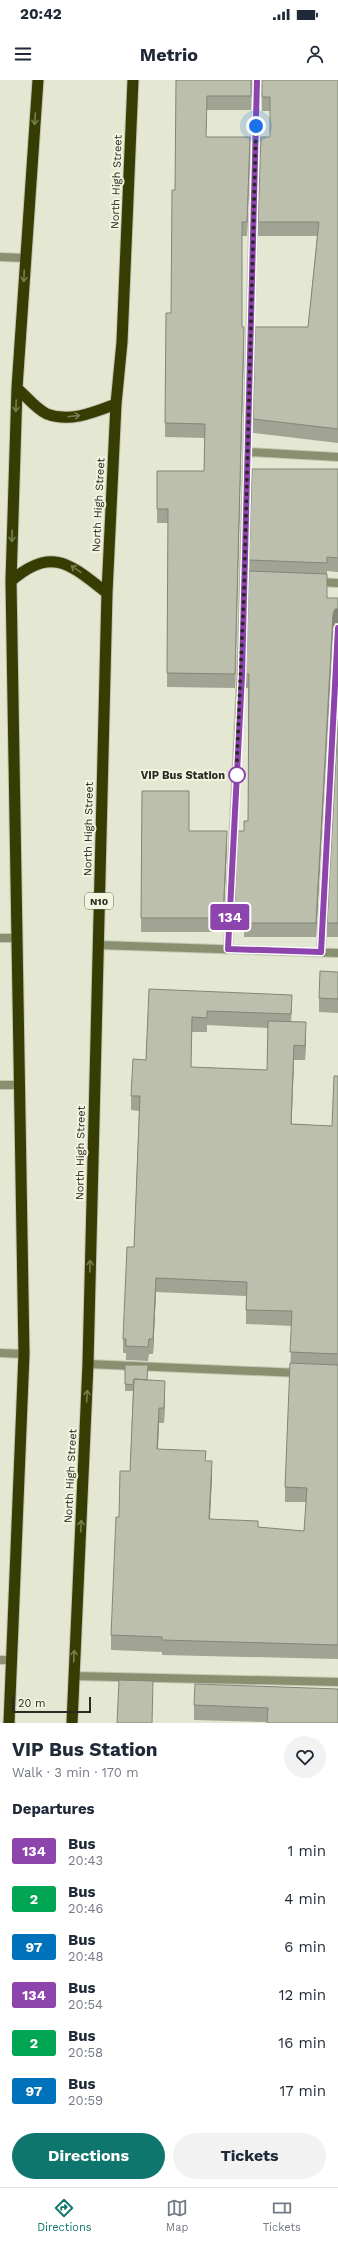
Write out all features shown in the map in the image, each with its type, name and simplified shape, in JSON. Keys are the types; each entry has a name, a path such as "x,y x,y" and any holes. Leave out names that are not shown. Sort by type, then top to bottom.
{"highway":[{"path":"9,1723 5,1660 24,1354 10,581 17,388 38,80"},
{"name":"North High Street","path":"72,1723 88,1364 107,593 116,404 122,334 133,80"},
{"path":"17,388 47,414 64,417 89,414 116,404"},
{"path":"10,581 32,565 44,562 64,563 73,567 107,593"}],"street":[{"path":"228,949 248,579 248,452 257,80"},
{"path":"0,257 25,258"},
{"path":"248,452 338,458"},
{"path":"307,582 338,583"},
{"path":"321,952 338,628"},
{"path":"0,938 17,938"},
{"path":"98,945 338,953"},
{"path":"0,1085 19,1085"},
{"path":"0,1353 24,1354"},
{"path":"88,1364 311,1373"},
{"path":"73,1676 338,1682"}],"building":[{"path":"176,80 251,80 251,96 207,96 206,137 250,137 247,222 242,222 242,327 244,327 235,674 167,673 168,509 157,509 157,471 204,471 205,424 165,423 166,313 171,313 172,190 175,190"},
{"path":"262,80 338,80 338,429 253,419 255,327 308,327 319,222 258,222 261,137 270,137 270,97 262,97"},
{"path":"252,469 338,469 338,558 327,557 327,563 249,560"},
{"path":"249,571 327,574 327,598 338,598 338,609 335,609 333,614 316,923 244,923 244,918 234,918 238,831 244,831 244,821 248,821 249,674 246,674"},
{"path":"338,719 338,923 327,923"},
{"path":"142,791 189,791 189,831 227,831 223,918 141,918"},
{"path":"320,971 338,972 338,999 319,998"},
{"path":"149,989 292,995 291,1014 207,1011 207,1018 192,1017 191,1067 267,1070 268,1021 306,1022 305,1046 294,1045 291,1124 332,1126 334,1076 338,1076 338,1354 290,1352 292,1311 246,1310 247,1282 156,1278 153,1339 149,1339 148,1347 126,1346 126,1339 123,1339 127,1247 134,1247 140,1096 131,1096 133,1059 146,1060"},
{"path":"290,1363 338,1365 338,1645 162,1640 162,1637 111,1635 116,1517 119,1517 120,1471 130,1471 134,1379 165,1381 164,1408 159,1408 157,1449 206,1451 205,1461 212,1461 209,1519 258,1521 258,1527 304,1531 307,1488 285,1487"},
{"path":"125,1365 148,1365 147,1380 134,1379 133,1385 125,1384"},
{"path":"119,1680 153,1681 152,1723 117,1723"},
{"path":"195,1684 338,1689 338,1723 267,1723 268,1708 194,1705"}],"bus line":[{"name":"134","path":"257,80 242,675 228,949 321,952 338,628"}],"place":[{"name":"VIP Bus Station","path":"237,775"}],"route":[{"path":"237,775 236,782 242,675 256,126"}]}
